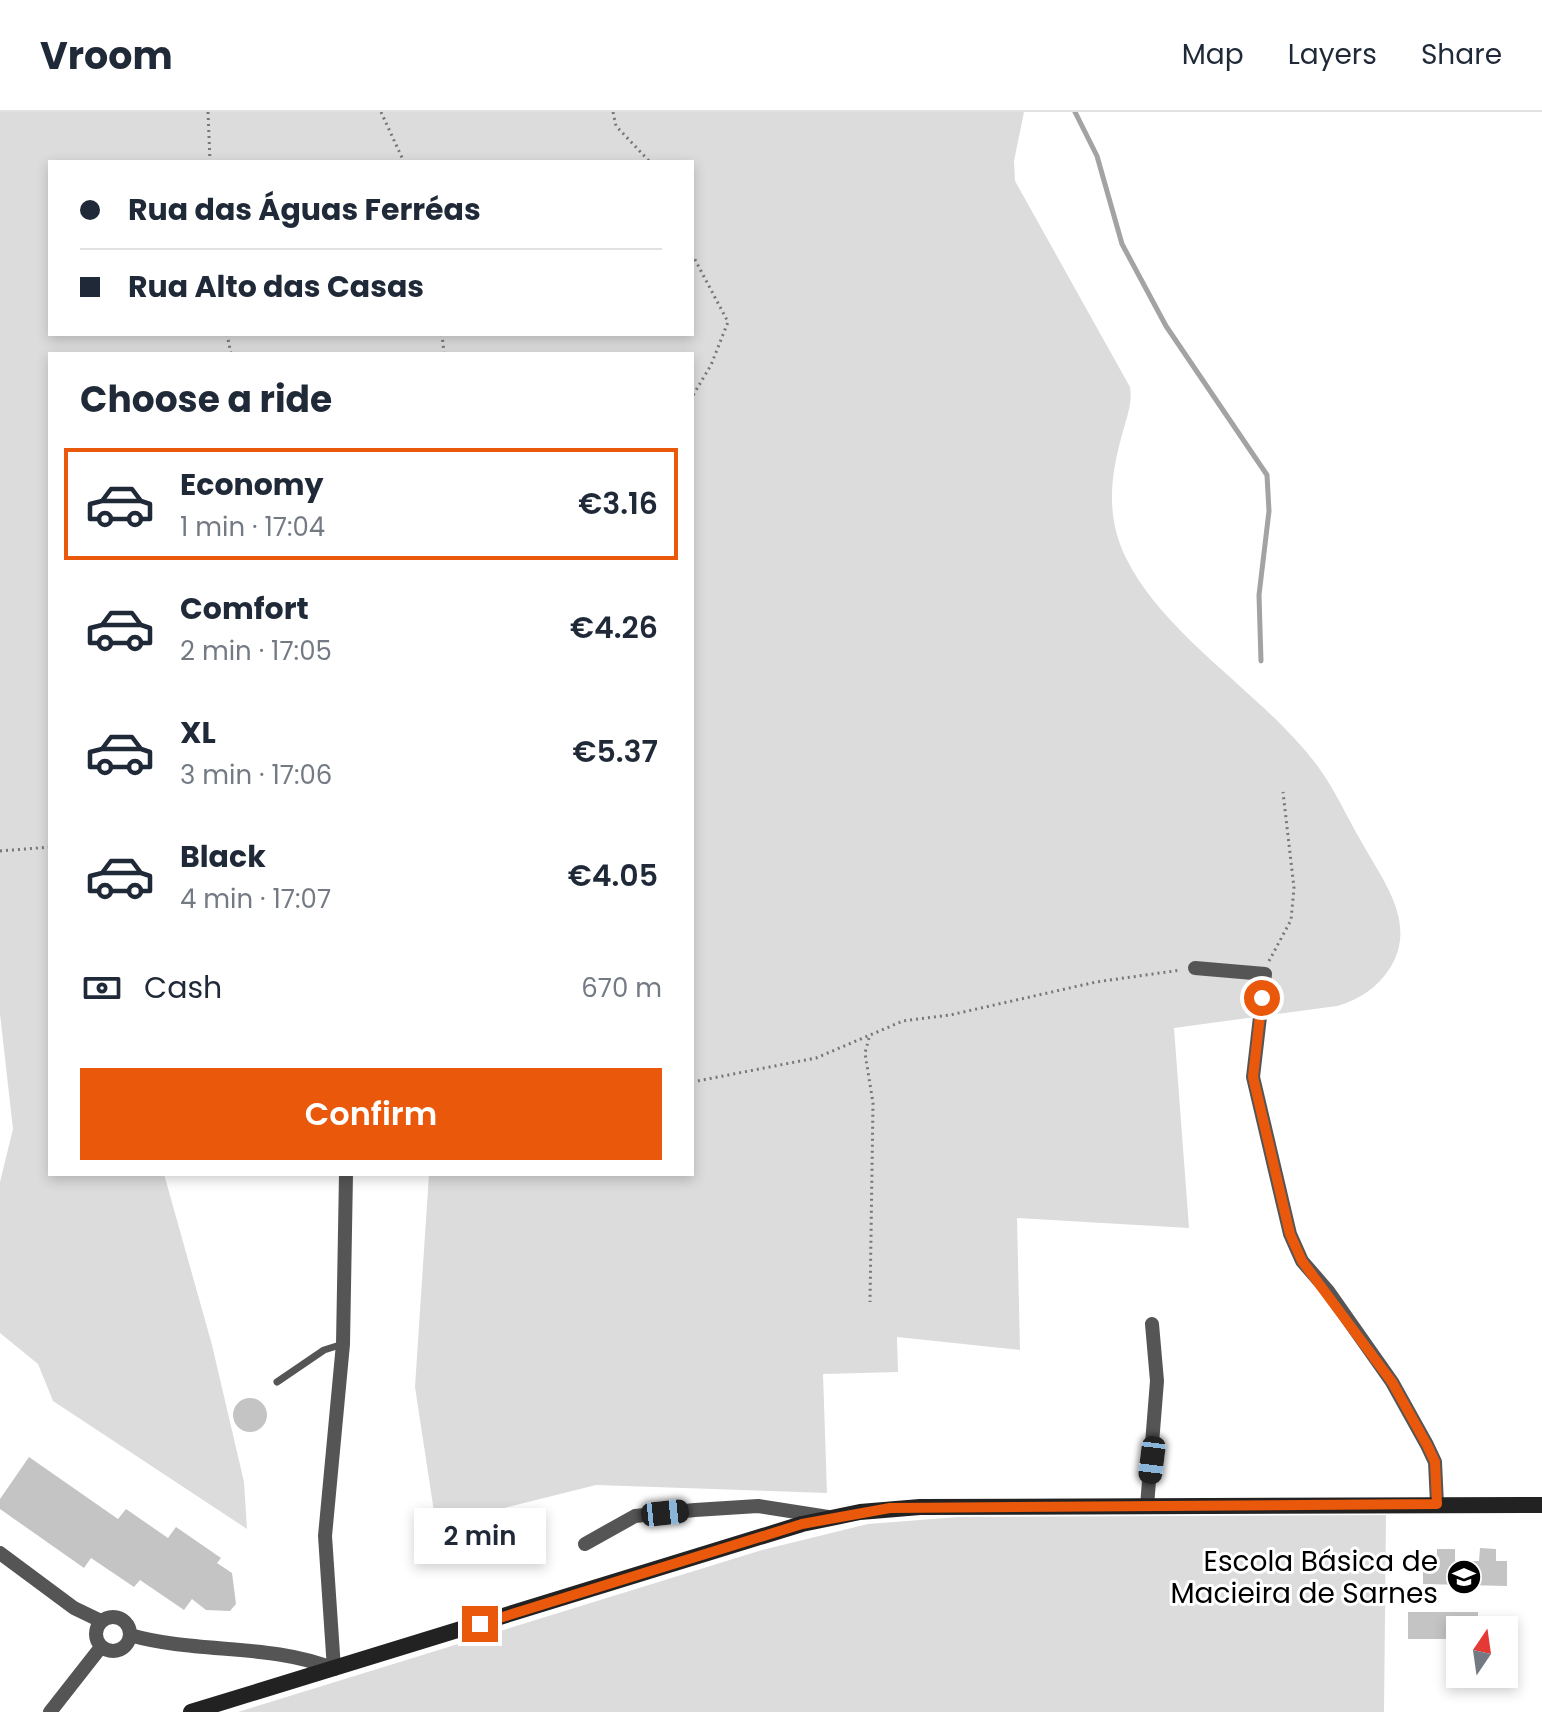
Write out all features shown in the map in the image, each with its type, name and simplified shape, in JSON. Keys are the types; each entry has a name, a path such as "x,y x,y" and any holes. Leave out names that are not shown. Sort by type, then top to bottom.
{"main road":[{"path":"191,1712 829,1517 920,1507 1542,1505"}],"street":[{"path":"1195,968 1265,974 1254,1047 1253,1077 1290,1234 1302,1261 1392,1382 1427,1445 1435,1462 1437,1504"},
{"path":"130,1635 161,1644 309,1659 334,1669 325,1536 343,1344 346,1176"},
{"path":"1147,1506 1157,1381 1152,1324"},
{"path":"585,1544 635,1516 758,1506 829,1517"},
{"path":"0,1553 74,1608 101,1621 118,1618 127,1625 130,1635 126,1645 117,1651 101,1647"},
{"path":"101,1621 96,1631 101,1647"},
{"path":"50,1712 101,1647"}],"lane":[{"path":"277,1382 324,1350 343,1344"}],"path":[{"path":"208,112 210,160"},
{"path":"381,112 403,160"},
{"path":"613,112 616,126 648,160"},
{"path":"694,258 728,322 711,365 694,394"},
{"path":"1265,974 1291,920 1294,888 1283,792"},
{"path":"0,851 48,847"},
{"path":"694,1082 816,1058 903,1021 950,1015 1096,982 1195,968"},
{"path":"869,1038 865,1053 873,1103 870,1302"}],"shaded area":[{"path":"0,112 1024,112 1014,161 1015,181 1130,387 1130,405 1115,466 1112,497 1115,528 1126,558 1166,615 1297,741 1319,768 1387,887 1399,919 1398,951 1390,968 1373,987 1353,1000 1337,1006 1174,1028 1189,1228 1017,1218 1020,1350 897,1337 898,1372 823,1374 827,1493 596,1485 436,1525 415,1387 429,1176 694,1176 694,352 48,352 48,1176 165,1176 212,1345 244,1482 247,1529 53,1401 38,1364 0,1333 0,1182 13,1129 0,1014"},
{"path":"1386,1515 1384,1712 238,1712 762,1550 868,1524 958,1517"}],"building":[{"path":"250,1398 262,1403 267,1415 262,1427 250,1432 238,1427 233,1415 238,1403"},
{"path":"29,1457 118,1519 126,1509 168,1538 176,1527 221,1558 217,1563 232,1573 236,1604 230,1611 206,1610 192,1599 184,1610 140,1580 134,1587 91,1558 84,1568 0,1509 0,1499"},
{"path":"1480,1548 1496,1549 1496,1561 1507,1561 1507,1586 1423,1584 1423,1563 1437,1563 1437,1549 1455,1549 1455,1561 1479,1561"},
{"path":"1408,1612 1478,1612 1478,1616 1446,1616 1446,1639 1408,1639"}],"waterway":[{"path":"1075,112 1097,156 1122,244 1166,326 1267,475 1269,511 1259,595 1261,661"}],"place":[{"name":"Escola Básica de Macieira de Sarnes","path":"1464,1577"}],"route":[{"path":"480,1624 802,1524 890,1508 1437,1504 1435,1462 1427,1445 1392,1382 1328,1291 1302,1261 1290,1234 1260,1119 1253,1077 1254,1047 1262,998"}]}
